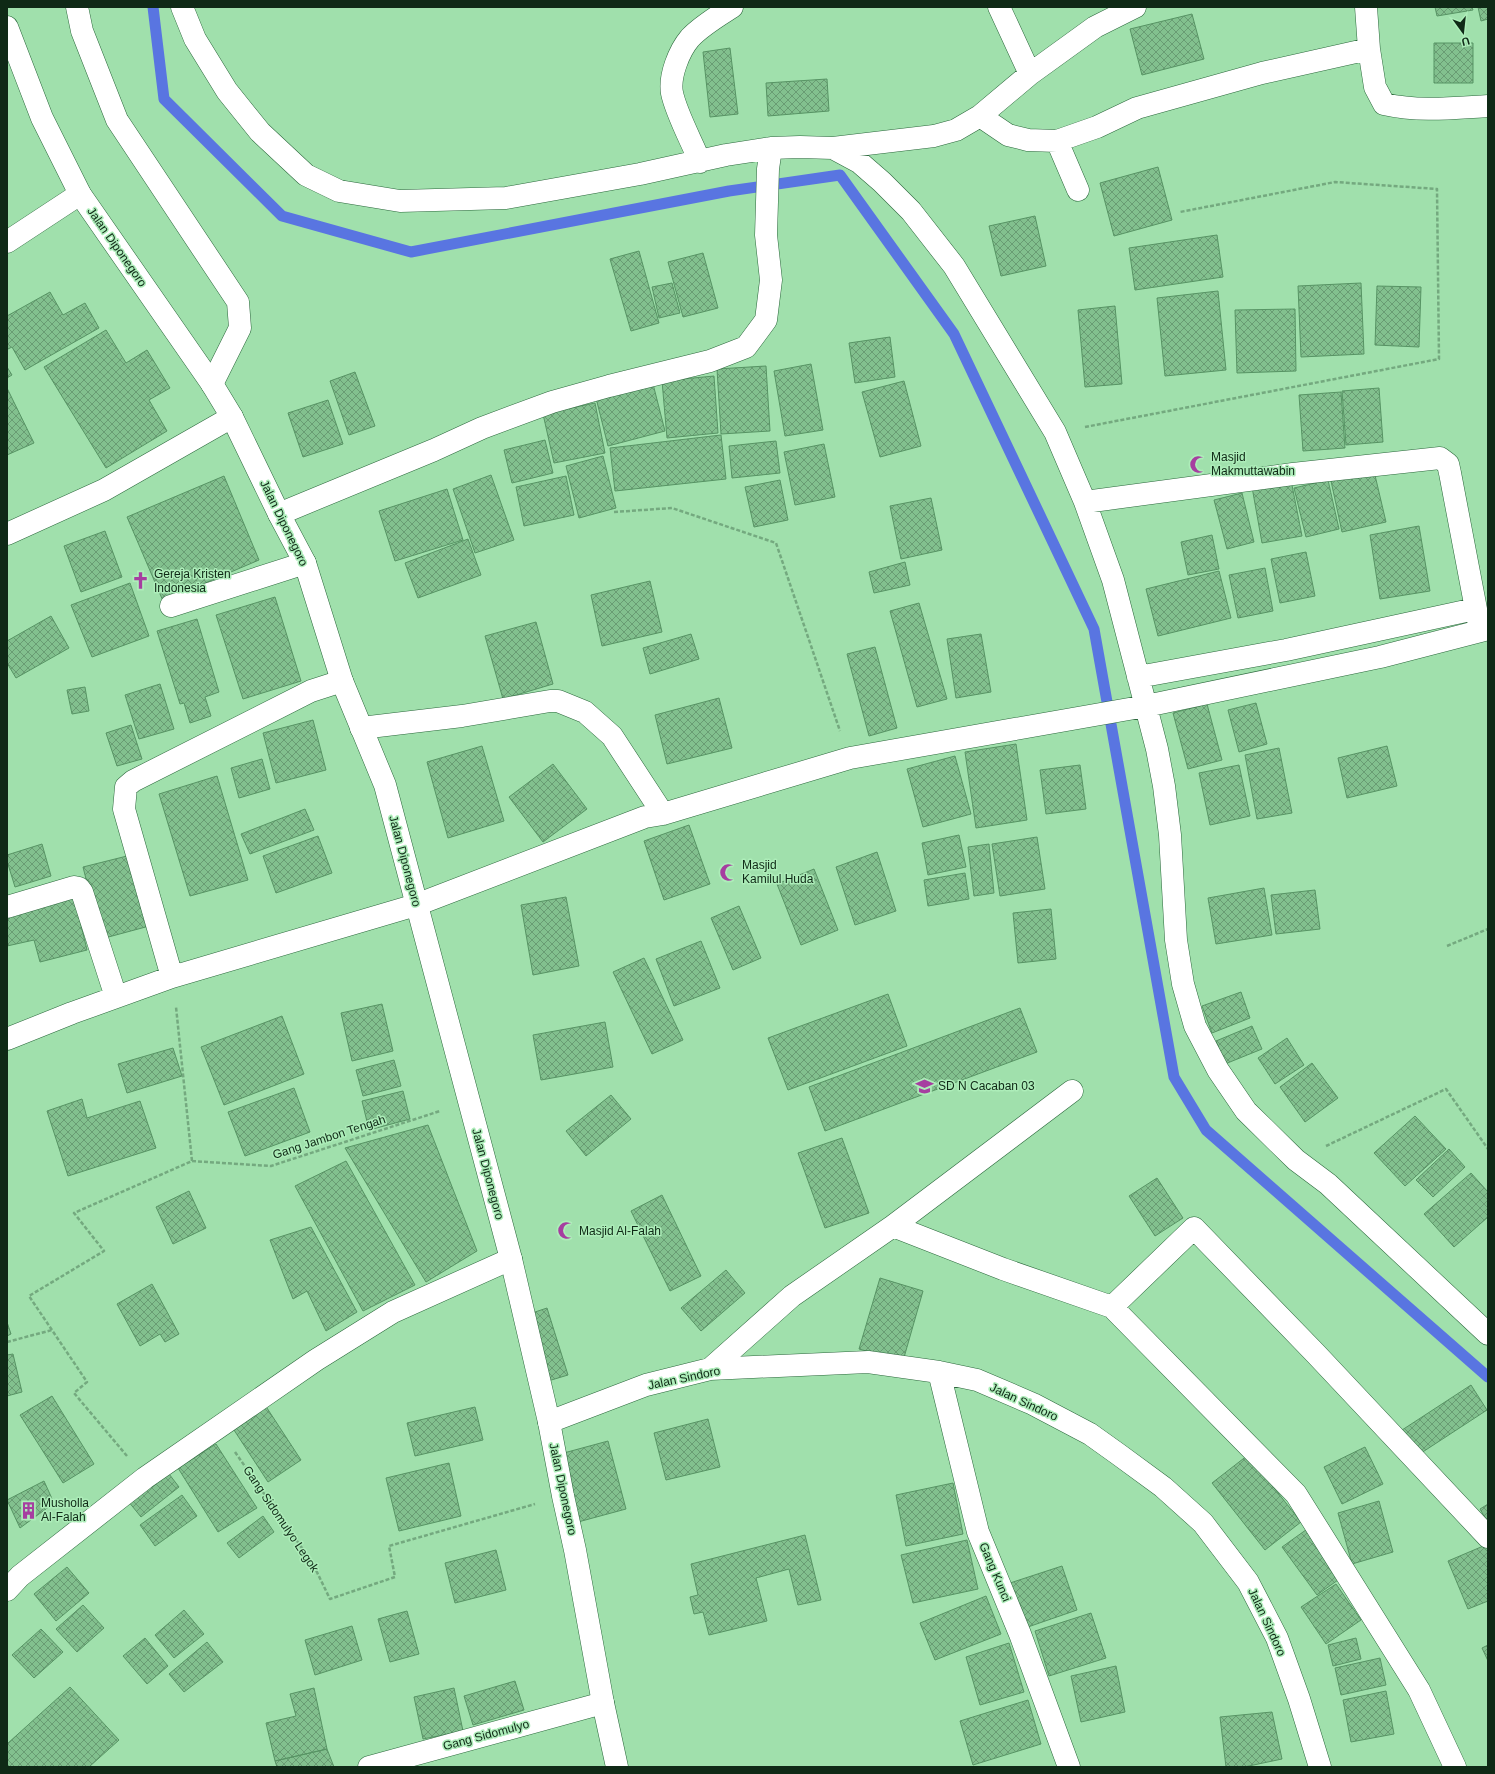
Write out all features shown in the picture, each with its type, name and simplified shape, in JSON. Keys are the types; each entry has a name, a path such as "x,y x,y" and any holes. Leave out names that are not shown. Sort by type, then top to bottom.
{"street":[{"path":"77,7 82,31 118,120 238,302 240,328 212,384"},
{"path":"182,7 195,39 227,92 260,132 306,175 338,192 400,202 506,198 700,162 726,155 771,148 833,148 934,136 956,130 980,116 1030,74 1095,27 1135,7"},
{"path":"700,162 672,93 672,79 676,63 689,39 714,18 732,7"},
{"path":"999,7 1030,74"},
{"path":"1366,7 1374,87 1384,104 1404,109 1426,110 1488,106"},
{"name":"Jalan Diponegoro","path":"7,26 42,118 80,194 212,384 232,417 279,514 305,562 342,681 385,784 511,1259 549,1422 616,1767"},
{"path":"980,116 1008,135 1028,140 1057,141 1097,127 1137,108 1262,73 1369,49"},
{"path":"1057,141 1078,190"},
{"path":"279,514 434,450 482,428 552,402 710,361 746,347 766,320 771,280 766,235 768,169 771,148"},
{"path":"833,148 859,162 882,182 911,211 954,266 1055,432 1084,502 1113,580 1138,677 1137,707 1164,786 1170,836 1176,940 1183,984 1195,1026 1218,1070 1246,1111 1296,1160 1328,1184 1488,1334"},
{"path":"7,242 80,194"},
{"path":"7,534 104,490 232,417"},
{"path":"7,1039 116,996 172,977 416,905 645,817 663,814 850,758 1137,707 1380,657 1484,630 1475,609 1448,464 1440,458 1293,474 1084,502"},
{"path":"171,606 305,562"},
{"path":"1138,677 1286,650 1475,609"},
{"path":"172,977 124,809 126,788 133,781 311,691 342,681"},
{"path":"361,728 496,711 550,701 558,701 585,712 612,736 663,814"},
{"path":"7,907 74,887 79,888 82,892 116,996"},
{"path":"710,1369 792,1296 893,1226 1072,1091"},
{"path":"893,1226 1003,1269 1112,1307 1296,1494 1419,1690 1455,1767"},
{"path":"1112,1307 1194,1228 1316,1354 1488,1537"},
{"path":"7,1590 20,1576 145,1478 316,1360 393,1312 511,1259"},
{"name":"Jalan Sindoro","path":"549,1422 646,1385 710,1369 868,1362 939,1372 977,1380 1033,1404 1090,1434 1163,1487 1203,1523 1248,1582 1277,1638 1299,1699 1320,1767"},
{"name":"Gang Kunci","path":"939,1372 978,1532 1020,1634 1069,1767"},
{"name":"Gang Sidomulyo","path":"369,1767 603,1704"}],"path":[{"path":"1055,432 1439,359 1437,189 1335,182 1180,212"},
{"path":"614,512 672,508 776,543 850,758"},
{"path":"1447,946 1488,929"},
{"path":"172,977 192,1161"},
{"path":"1296,1160 1446,1090 1488,1149"},
{"name":"Gang Jambon Tengah","path":"145,1478 74,1393 87,1382 29,1296 104,1251 74,1213 192,1161 271,1166 469,1102"},
{"path":"7,1342 52,1330"},
{"name":"Gang Sidomulyo Legok","path":"219,1428 313,1564 330,1599 395,1578 390,1546 563,1496"}],"building":[{"path":"1435,7 1472,7 1473,10 1437,16"},
{"path":"1478,7 1488,7 1488,19 1481,21"},
{"path":"1192,14 1204,59 1142,75 1130,29"},
{"path":"1434,43 1473,43 1473,83 1434,83"},
{"path":"730,48 738,114 710,117 703,52"},
{"path":"827,79 829,111 768,116 766,83"},
{"path":"1158,167 1172,220 1114,236 1100,183"},
{"path":"1035,216 1046,266 1001,276 989,226"},
{"path":"1217,235 1223,277 1135,290 1129,248"},
{"path":"639,251 659,323 631,331 610,259"},
{"path":"703,253 718,308 683,317 668,262"},
{"path":"672,283 680,313 659,318 652,287"},
{"path":"1361,283 1364,354 1301,357 1298,286"},
{"path":"1377,286 1421,287 1419,347 1375,345"},
{"path":"1218,291 1226,370 1165,376 1157,298"},
{"path":"50,292 63,315 85,303 99,328 25,370 12,347 8,349 7,346 7,316"},
{"path":"1115,306 1122,384 1085,387 1078,310"},
{"path":"1295,309 1296,371 1237,373 1235,310"},
{"path":"106,330 126,363 147,350 170,388 149,400 167,431 106,468 44,367"},
{"path":"890,337 895,377 855,383 849,343"},
{"path":"811,364 823,430 785,436 774,371"},
{"path":"766,366 770,431 721,434 717,369"},
{"path":"7,367 12,375 7,378"},
{"path":"355,372 375,426 349,435 330,381"},
{"path":"714,376 718,433 667,438 662,381"},
{"path":"652,380 665,431 608,446 595,394"},
{"path":"904,381 921,446 880,457 862,392"},
{"path":"7,388 34,443 7,455"},
{"path":"1379,388 1383,442 1346,445 1342,391"},
{"path":"1341,392 1345,448 1303,451 1299,395"},
{"path":"328,400 343,444 303,457 288,413"},
{"path":"595,403 605,453 554,463 543,414"},
{"path":"721,435 726,479 615,491 610,448"},
{"path":"545,440 553,473 512,483 504,450"},
{"path":"776,441 780,473 732,478 729,446"},
{"path":"824,444 835,497 795,505 784,452"},
{"path":"603,456 616,508 579,518 566,466"},
{"path":"1374,471 1386,522 1342,532 1331,481"},
{"path":"491,475 514,540 475,553 453,489"},
{"path":"224,476 259,560 163,601 127,517"},
{"path":"566,476 574,515 524,526 516,487"},
{"path":"780,480 788,520 754,527 745,487"},
{"path":"1291,480 1302,536 1262,543 1252,487"},
{"path":"1328,480 1339,529 1306,537 1294,488"},
{"path":"447,489 463,540 395,561 379,511"},
{"path":"1242,493 1254,542 1227,549 1214,500"},
{"path":"931,498 942,550 901,559 890,506"},
{"path":"1419,526 1430,591 1380,599 1370,535"},
{"path":"105,531 122,577 81,592 64,546"},
{"path":"1212,535 1219,569 1188,575 1181,542"},
{"path":"468,539 481,575 418,598 405,563"},
{"path":"1306,552 1315,596 1280,603 1271,559"},
{"path":"905,562 910,585 874,593 869,572"},
{"path":"1265,568 1273,611 1238,618 1229,575"},
{"path":"1219,571 1231,618 1158,636 1146,589"},
{"path":"650,581 662,632 602,646 591,595"},
{"path":"130,583 149,636 92,657 71,605"},
{"path":"275,597 301,681 243,699 216,615"},
{"path":"919,603 947,699 917,707 890,611"},
{"path":"51,616 69,648 16,678 7,663 7,641"},
{"path":"197,619 219,692 205,697 211,716 190,723 184,703 180,704 157,631"},
{"path":"536,622 553,684 503,699 485,636"},
{"path":"691,634 699,659 650,674 643,648"},
{"path":"981,634 991,692 956,698 947,639"},
{"path":"875,647 897,728 869,736 847,654"},
{"path":"160,684 174,729 139,739 125,695"},
{"path":"85,687 89,711 72,714 67,690"},
{"path":"719,698 732,748 667,764 655,715"},
{"path":"1256,703 1267,744 1239,752 1228,710"},
{"path":"1207,704 1222,760 1188,769 1173,713"},
{"path":"313,720 326,770 276,783 263,733"},
{"path":"131,725 142,759 117,766 106,733"},
{"path":"1016,744 1027,820 976,828 965,752"},
{"path":"482,746 504,821 448,838 427,762"},
{"path":"1387,746 1397,786 1347,798 1338,758"},
{"path":"1279,748 1292,813 1257,819 1245,755"},
{"path":"955,756 971,814 923,827 907,769"},
{"path":"262,759 270,789 239,798 231,768"},
{"path":"553,764 587,809 543,842 509,797"},
{"path":"1080,765 1086,809 1046,814 1040,770"},
{"path":"1239,765 1250,816 1210,825 1199,773"},
{"path":"217,776 248,880 190,896 159,794"},
{"path":"305,809 314,830 250,854 241,834"},
{"path":"689,825 710,884 664,900 644,841"},
{"path":"959,835 966,867 928,875 922,843"},
{"path":"318,836 332,873 276,893 263,856"},
{"path":"1037,837 1045,889 1000,896 992,844"},
{"path":"42,844 51,876 15,887 7,861 7,855"},
{"path":"989,844 994,893 974,896 968,847"},
{"path":"877,852 896,911 855,925 836,867"},
{"path":"135,854 153,925 101,939 83,867"},
{"path":"814,869 838,930 801,945 777,884"},
{"path":"965,873 969,899 928,906 924,880"},
{"path":"1264,888 1272,935 1216,944 1208,898"},
{"path":"1315,890 1320,929 1276,934 1271,895"},
{"path":"73,892 87,950 40,962 34,940 7,946 7,909"},
{"path":"566,897 579,966 533,975 521,905"},
{"path":"739,906 761,958 733,970 711,918"},
{"path":"1051,909 1056,959 1018,963 1013,913"},
{"path":"701,941 720,988 674,1006 656,959"},
{"path":"644,958 683,1040 652,1054 613,972"},
{"path":"1241,992 1250,1018 1212,1033 1202,1006"},
{"path":"888,994 907,1046 788,1090 768,1038"},
{"path":"382,1004 393,1051 352,1061 341,1013"},
{"path":"1020,1008 1037,1052 825,1131 809,1087"},
{"path":"282,1016 304,1074 224,1105 201,1047"},
{"path":"605,1022 613,1067 541,1080 533,1035"},
{"path":"1252,1026 1262,1049 1225,1064 1216,1041"},
{"path":"1287,1038 1304,1065 1275,1084 1258,1058"},
{"path":"173,1048 182,1076 127,1093 118,1064"},
{"path":"394,1060 401,1086 363,1096 356,1070"},
{"path":"1312,1063 1338,1098 1305,1122 1280,1087"},
{"path":"294,1088 310,1132 245,1156 228,1112"},
{"path":"403,1091 410,1119 369,1130 362,1101"},
{"path":"611,1095 631,1119 586,1156 566,1131"},
{"path":"82,1099 87,1118 140,1101 156,1148 68,1176 47,1111"},
{"path":"1415,1116 1446,1149 1405,1186 1374,1153"},
{"path":"428,1125 477,1251 426,1282 345,1148"},
{"path":"842,1138 869,1213 825,1228 798,1153"},
{"path":"1449,1149 1465,1167 1433,1197 1416,1180"},
{"path":"346,1161 415,1285 363,1311 295,1186"},
{"path":"1471,1173 1488,1192 1488,1217 1454,1247 1424,1214"},
{"path":"1157,1178 1183,1218 1155,1236 1129,1196"},
{"path":"189,1191 206,1228 173,1244 156,1207"},
{"path":"662,1195 701,1276 670,1291 631,1211"},
{"path":"311,1227 357,1312 326,1331 307,1291 293,1299 270,1240"},
{"path":"726,1270 745,1293 701,1331 681,1308"},
{"path":"880,1278 923,1291 903,1361 859,1349"},
{"path":"152,1284 179,1334 165,1342 160,1334 140,1346 117,1304"},
{"path":"547,1308 568,1375 548,1381 526,1315"},
{"path":"7,1322 11,1334 7,1336"},
{"path":"13,1354 22,1392 7,1396 7,1355"},
{"path":"1471,1385 1487,1410 1415,1457 1399,1432"},
{"path":"52,1396 94,1464 63,1483 20,1415"},
{"path":"265,1405 301,1460 268,1482 232,1427"},
{"path":"475,1407 483,1440 415,1456 407,1423"},
{"path":"708,1419 720,1467 666,1480 654,1433"},
{"path":"608,1441 626,1509 578,1522 560,1454"},
{"path":"216,1444 257,1508 218,1532 178,1468"},
{"path":"1365,1447 1383,1484 1342,1504 1324,1467"},
{"path":"1248,1455 1301,1522 1265,1550 1212,1483"},
{"path":"449,1463 461,1516 399,1531 386,1478"},
{"path":"166,1470 179,1487 141,1517 128,1501"},
{"name":"Musholla Al-Falah","path":"44,1481 54,1503 20,1528 7,1500"},
{"path":"953,1483 963,1534 906,1546 896,1495"},
{"path":"182,1495 197,1516 155,1546 140,1525"},
{"path":"1379,1501 1393,1552 1352,1564 1338,1513"},
{"path":"1488,1504 1488,1523 1480,1509"},
{"path":"263,1516 274,1532 239,1558 227,1543"},
{"path":"1310,1527 1345,1575 1317,1595 1282,1547"},
{"path":"805,1535 821,1600 798,1605 789,1569 756,1578 767,1621 709,1635 703,1612 694,1614 690,1597 698,1595 691,1564"},
{"path":"967,1540 978,1589 913,1603 901,1555"},
{"path":"1488,1544 1488,1601 1468,1609 1448,1561"},
{"path":"496,1550 506,1590 455,1603 445,1563"},
{"path":"1062,1566 1077,1610 1025,1628 1010,1583"},
{"path":"67,1567 89,1593 56,1621 34,1594"},
{"path":"1336,1584 1361,1620 1326,1644 1301,1607"},
{"path":"986,1596 1001,1634 935,1660 920,1623"},
{"path":"83,1605 104,1628 77,1652 56,1629"},
{"path":"184,1610 204,1634 174,1658 155,1635"},
{"path":"407,1611 419,1654 390,1662 378,1619"},
{"path":"1091,1613 1106,1658 1049,1676 1035,1631"},
{"path":"352,1626 362,1660 315,1675 305,1640"},
{"path":"41,1629 63,1652 34,1678 12,1655"},
{"path":"145,1638 168,1666 147,1684 123,1656"},
{"path":"1356,1638 1361,1659 1333,1666 1328,1645"},
{"path":"207,1642 223,1662 184,1692 169,1674"},
{"path":"1009,1643 1024,1692 980,1705 966,1657"},
{"path":"1488,1645 1488,1661 1482,1648"},
{"path":"1380,1658 1386,1685 1341,1695 1335,1668"},
{"path":"1116,1666 1125,1712 1081,1722 1071,1676"},
{"path":"515,1681 524,1710 473,1725 464,1696"},
{"path":"70,1687 119,1740 89,1767 10,1767 7,1764 7,1744"},
{"path":"314,1688 327,1749 275,1761 266,1723 296,1716 290,1694"},
{"path":"454,1688 463,1731 423,1739 414,1697"},
{"path":"1386,1691 1394,1734 1351,1742 1343,1700"},
{"path":"1028,1700 1041,1744 973,1765 960,1721"},
{"path":"1272,1712 1282,1759 1244,1767 1226,1767 1220,1717"},
{"path":"327,1749 334,1767 277,1767 275,1761"}],"waterway":[{"path":"153,7 164,99 282,216 411,252 729,191 840,175 954,334 1094,629 1174,1077 1206,1130 1488,1377"}],"place":[{"name":"Masjid Makmuttawabin","path":"1198,464"},
{"name":"Gereja Kristen Indonesia","path":"141,581"},
{"name":"Masjid Kamilul Huda","path":"729,872"},
{"name":"SD N Cacaban 03","path":"925,1086"},
{"name":"Masjid Al-Falah","path":"566,1231"},
{"name":"Musholla Al-Falah","path":"28,1510"}]}
